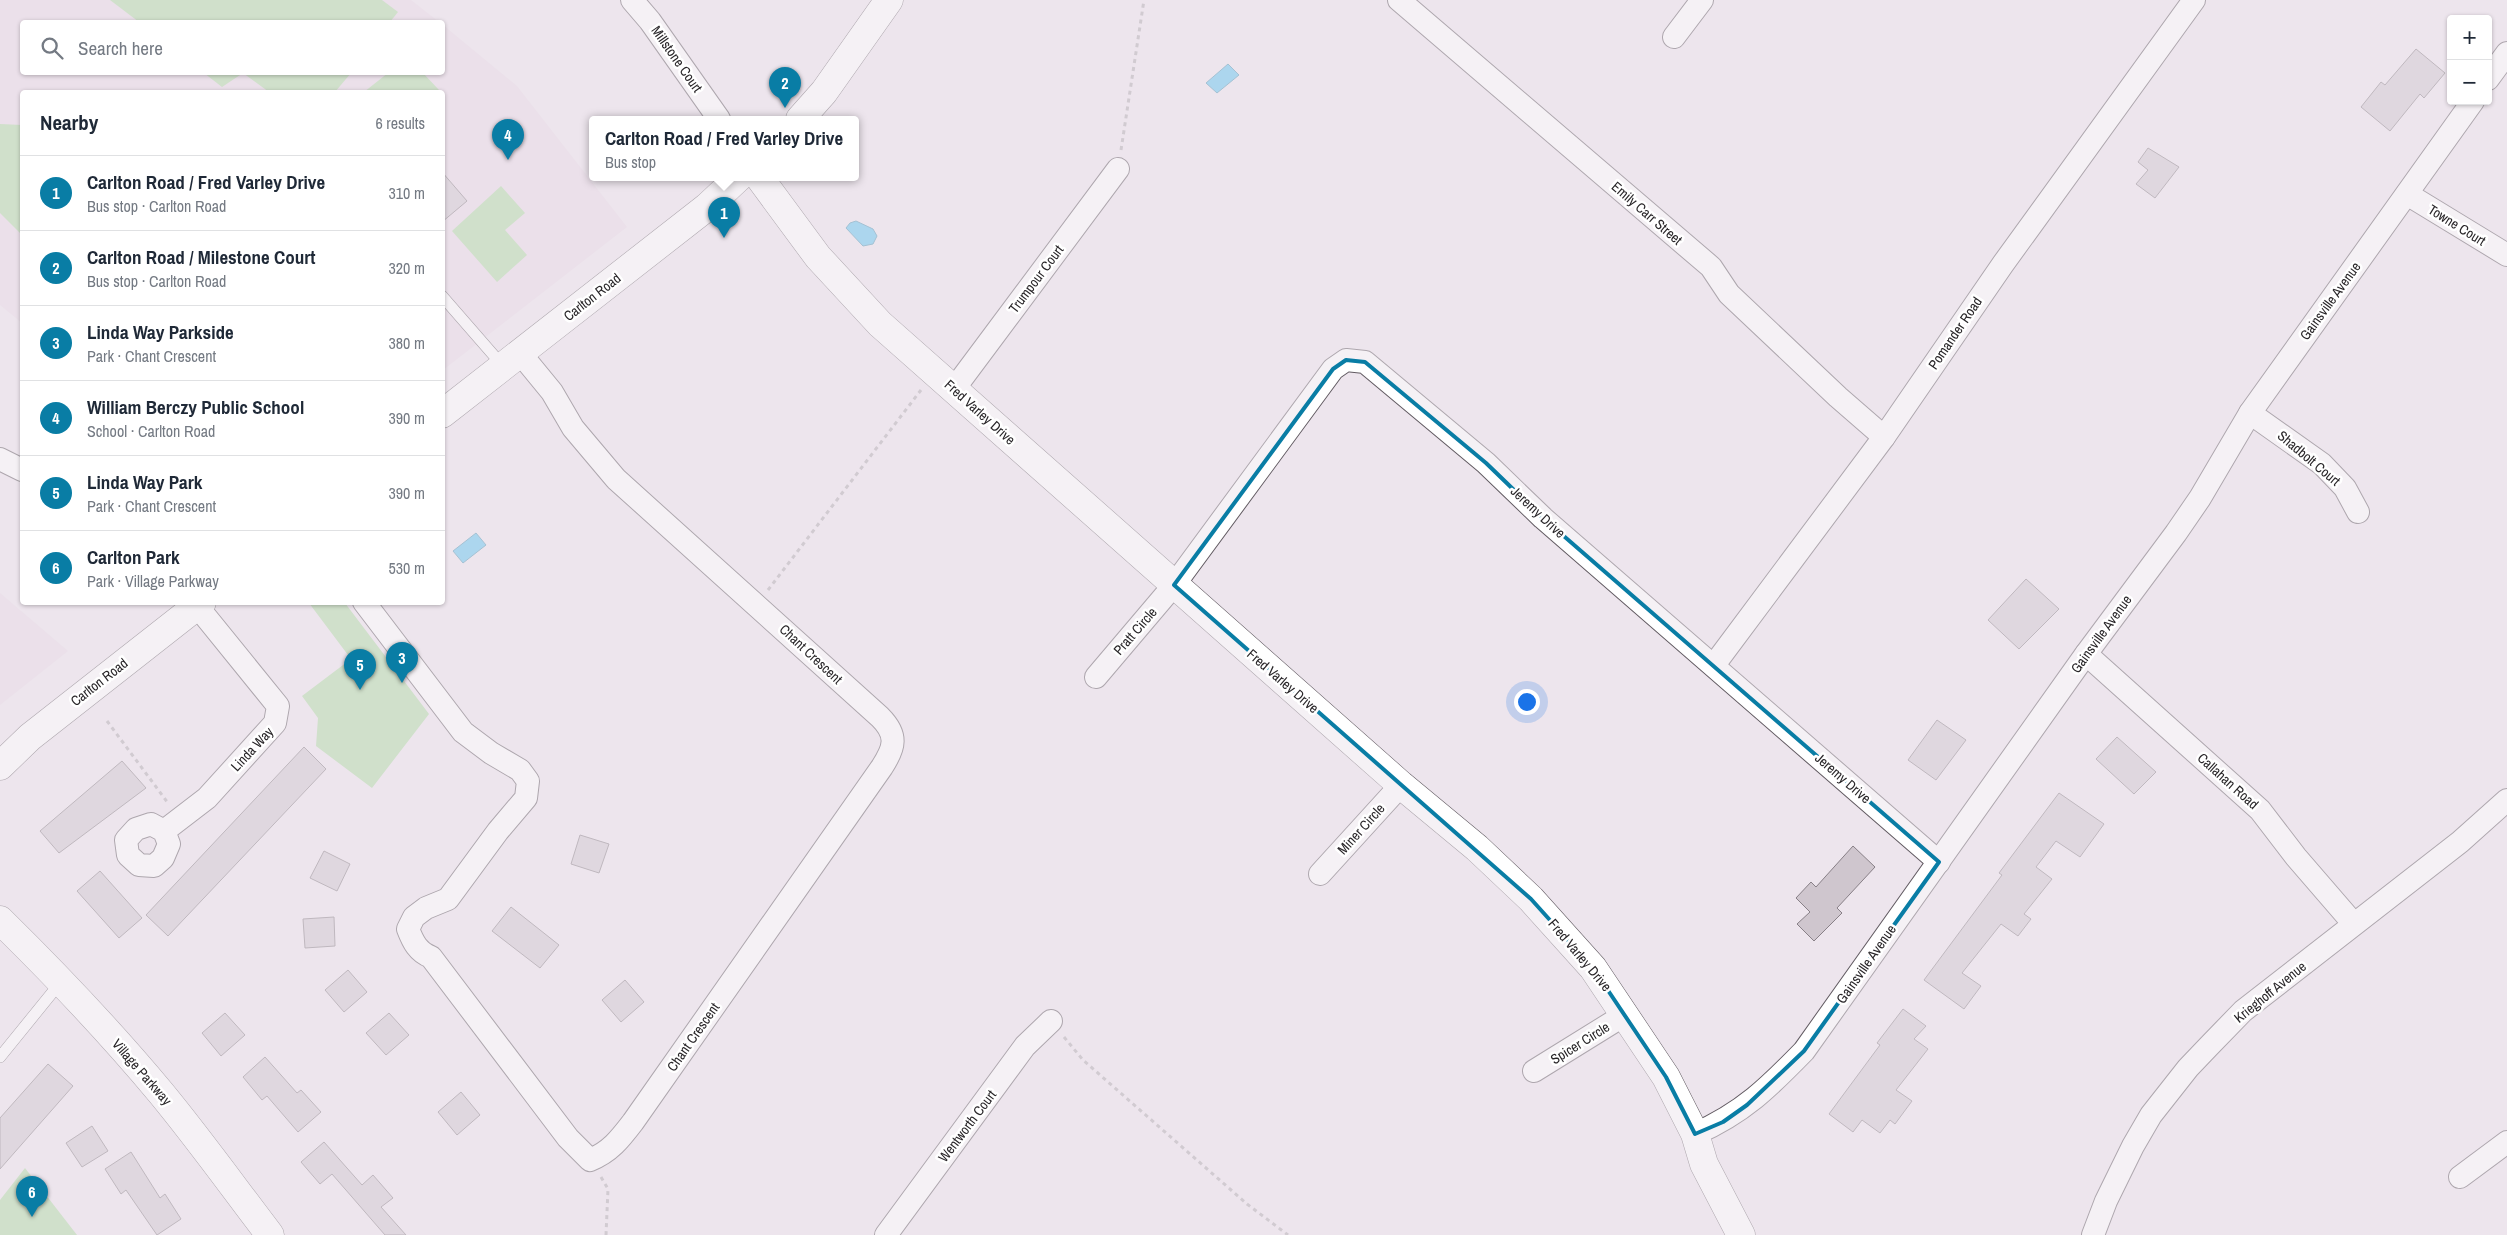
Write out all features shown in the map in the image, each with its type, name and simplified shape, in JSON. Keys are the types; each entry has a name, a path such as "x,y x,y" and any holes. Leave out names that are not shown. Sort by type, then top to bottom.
{"street":[{"name":"Millstone Court","path":"632,0 650,21 717,116"},
{"path":"803,116 824,92 889,0"},
{"name":"Emily Carr Street","path":"1399,0 1711,267 1729,294 1838,397 1884,437"},
{"path":"1674,37 1702,0"},
{"name":"Pomander Road","path":"1714,665 1884,437 2004,264 2194,0"},
{"path":"2492,74 2507,53"},
{"name":"Gainsville Avenue","path":"1695,1134 1723,1122 1747,1105 1804,1050 2086,654 2176,533 2200,498 2250,413 2470,105"},
{"name":"Trumpour Court","path":"944,380 1118,169"},
{"name":"Carlton Road","path":"445,412 707,207 735,181"},
{"name":"Fred Varley Drive","path":"762,181 813,250 880,324 1401,785 1478,848 1531,898 1593,968 1626,1014 1666,1077 1695,1134 1704,1164 1741,1235"},
{"name":"Towne Court","path":"2407,194 2507,255"},
{"name":"Chant Crescent","path":"512,360 552,392 573,428 616,479 757,604 891,728 893,741 891,754 634,1122 614,1146 590,1160"},
{"name":"Jeremy Drive","path":"1174,586 1329,374 1346,360 1365,362 1486,463 1543,518 1939,862"},
{"name":"Shadbolt Court","path":"2250,413 2322,464 2346,488 2358,512"},
{"path":"0,459 20,469"},
{"name":"Pratt Circle","path":"1096,676 1174,586"},
{"name":"Carlton Road","path":"0,766 30,737 198,605"},
{"name":"Linda Way","path":"173,826 206,798 275,723 278,706 200,605"},
{"path":"366,605 464,732 476,743 520,770 528,781 526,798 498,831 448,899 426,908 414,918 408,929 421,953 431,957 568,1138 590,1160"},
{"name":"Callahan Road","path":"2086,654 2260,810 2296,857 2353,924"},
{"name":"Miner Circle","path":"1320,874 1401,785"},
{"name":"Krieghoff Avenue","path":"2093,1235 2106,1201 2133,1146 2151,1115 2188,1068 2243,1011 2460,842 2507,800"},
{"name":"Village Parkway","path":"0,920 36,955 162,1093 270,1235"},
{"name":"Spicer Circle","path":"1534,1071 1626,1014"},
{"name":"Wentworth Court","path":"886,1235 1025,1046 1051,1021"},
{"path":"2460,1177 2507,1142"}],"lane":[{"path":"445,299 512,360"},
{"path":"0,1057 60,983"}],"path":[{"path":"1118,169 1144,0"},
{"path":"757,604 944,380"},
{"path":"107,721 173,826"},
{"path":"1051,1021 1083,1060 1248,1204 1288,1235"},
{"path":"590,1160 608,1189 606,1235"}],"highlighted area":[{"path":"1346,360 1365,362 1486,463 1543,518 1939,862 1804,1051 1747,1105 1723,1122 1695,1134 1666,1077 1593,968 1531,899 1174,585 1333,369"}],"shaded area":[{"path":"0,0 411,0 436,20 20,20 20,75 445,75 445,27 517,86 589,178 589,181 591,181 627,227 445,368 445,90 20,90 20,321 0,305"},
{"path":"0,593 68,651 0,705"}],"green space":[{"path":"110,0 382,0 398,12 392,20 136,20"},
{"path":"207,75 240,75 222,87"},
{"path":"246,75 349,75 337,90 266,90"},
{"path":"385,75 425,75 439,90 367,90"},
{"path":"0,124 20,125 20,233 0,213"},
{"path":"501,186 525,213 505,230 527,255 497,282 452,231"},
{"path":"310,605 347,605 429,714 372,788 316,746 318,718 302,696 351,659"},
{"path":"25,1168 77,1235 0,1235 0,1200"}],"water":[{"path":"1228,64 1239,75 1217,93 1206,83"},
{"path":"856,221 873,229 877,236 873,244 863,246 846,228 850,223"},
{"path":"476,533 486,545 463,563 453,551"}],"building":[{"path":"2416,49 2445,73 2424,98 2420,94 2390,131 2361,107 2381,82 2385,85"},
{"path":"2148,148 2179,167 2155,198 2136,184 2148,170 2138,162"},
{"path":"445,175 467,201 445,219"},
{"path":"2026,579 2059,609 2019,649 1988,620"},
{"path":"1937,720 1966,740 1936,780 1908,760"},
{"path":"2117,737 2156,772 2134,794 2096,759"},
{"path":"304,747 326,769 168,936 146,915"},
{"path":"122,761 146,788 59,853 40,831"},
{"path":"2059,793 2104,824 2080,857 2056,841 2036,867 2052,879 2024,914 2031,919 2018,936 2001,924 1962,973 1981,986 1964,1009 1924,980 2002,875 1999,873"},
{"path":"580,835 609,844 599,873 571,864"},
{"path":"1853,846 1875,867 1837,908 1842,913 1814,941 1797,924 1810,912 1796,898 1811,882 1816,887"},
{"path":"324,851 350,864 337,891 310,878"},
{"path":"100,871 142,918 119,938 77,891"},
{"path":"511,907 559,945 540,968 492,931"},
{"path":"334,917 335,946 305,948 303,919"},
{"path":"348,970 367,992 344,1012 325,990"},
{"path":"625,980 644,1002 621,1022 602,1000"},
{"path":"1903,1009 1926,1026 1914,1039 1928,1049 1896,1090 1912,1101 1895,1124 1890,1120 1880,1133 1862,1120 1853,1132 1829,1114 1880,1045 1877,1043"},
{"path":"225,1013 245,1035 221,1056 202,1033"},
{"path":"389,1013 409,1035 386,1055 366,1033"},
{"path":"265,1057 297,1093 301,1090 321,1112 298,1132 267,1096 262,1100 243,1077"},
{"path":"48,1064 73,1086 0,1169 0,1118"},
{"path":"461,1092 480,1115 457,1135 438,1112"},
{"path":"92,1126 108,1151 82,1167 66,1143"},
{"path":"324,1142 362,1185 373,1175 393,1198 381,1207 406,1235 385,1235 332,1174 320,1184 301,1162"},
{"path":"131,1152 160,1198 165,1194 181,1219 157,1235 126,1190 121,1194 105,1169"}],"place":[{"name":"Carlton Road / Milestone Court","path":"785,108"},
{"name":"William Berczy Public School","path":"508,160"},
{"name":"Carlton Road / Fred Varley Drive","path":"724,238"},
{"name":"Linda Way Parkside","path":"402,683"},
{"name":"Linda Way Park","path":"360,690"},
{"name":"Carlton Park","path":"32,1217"}]}
